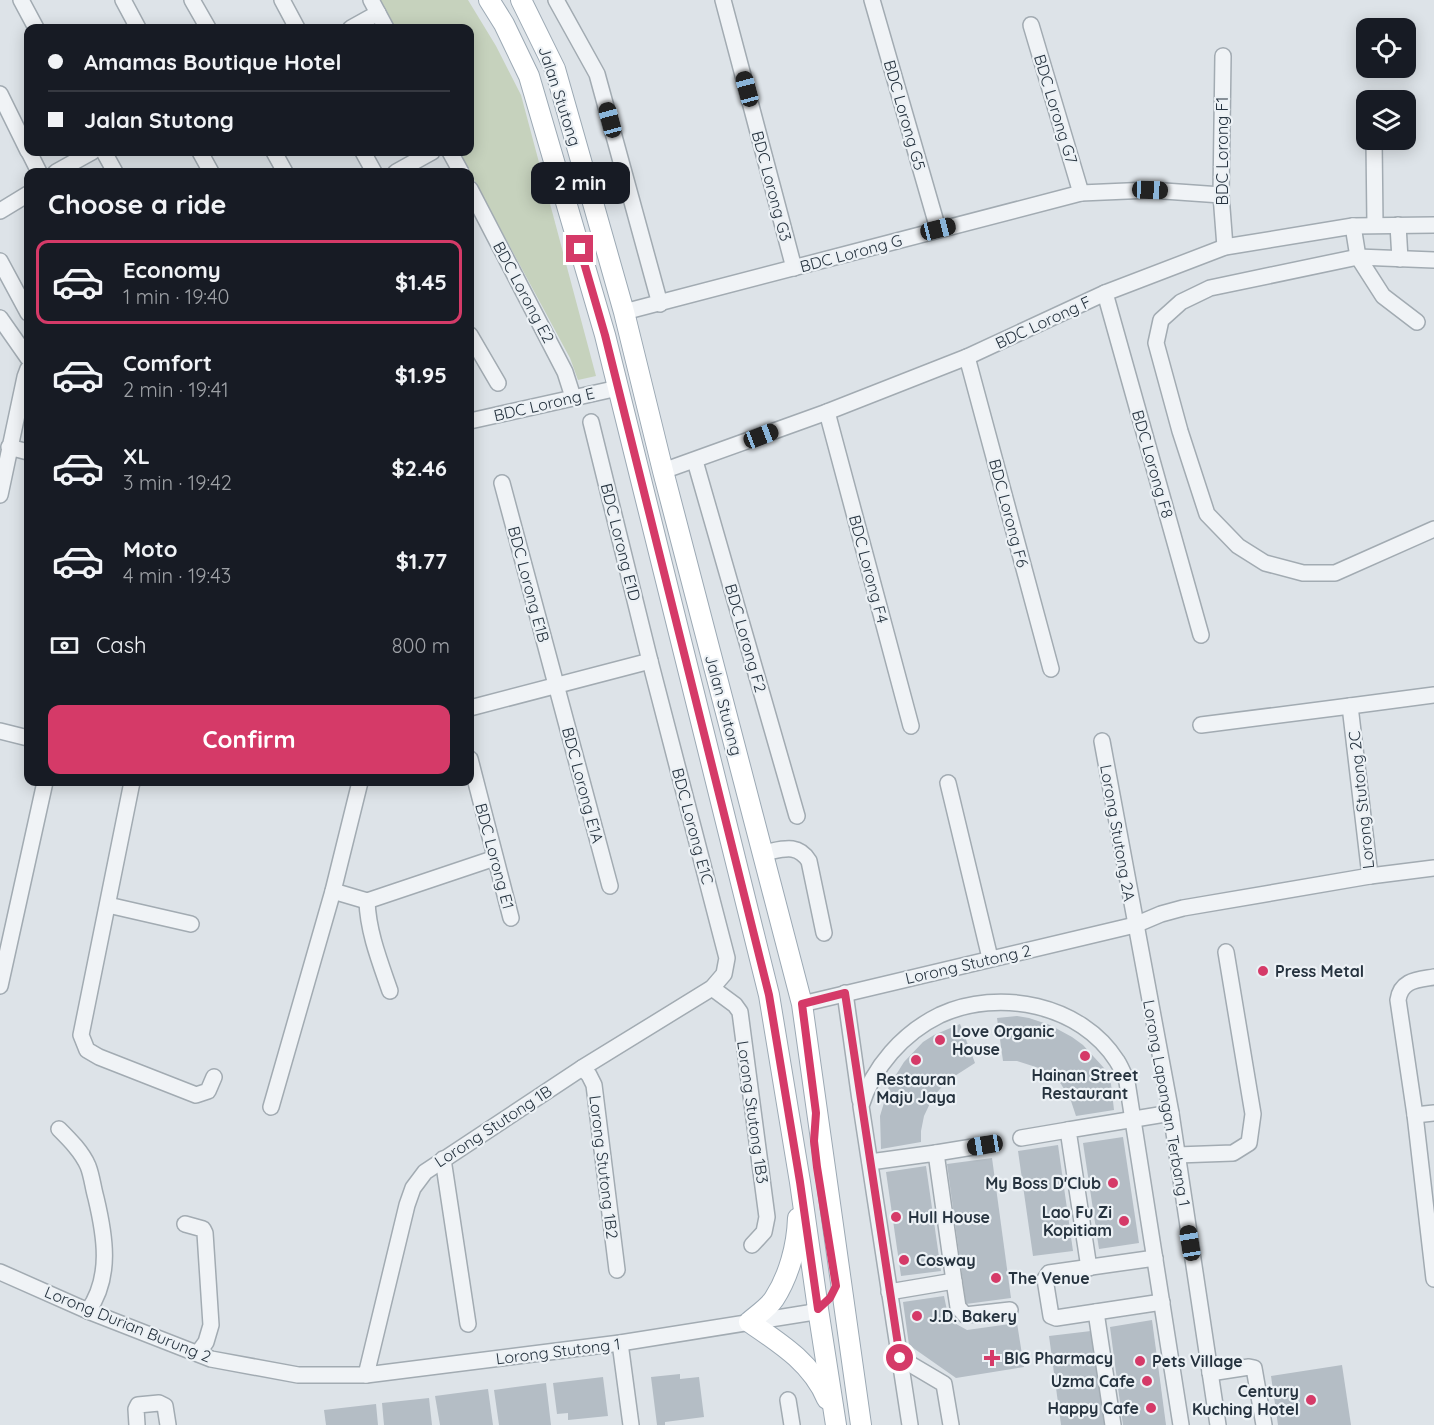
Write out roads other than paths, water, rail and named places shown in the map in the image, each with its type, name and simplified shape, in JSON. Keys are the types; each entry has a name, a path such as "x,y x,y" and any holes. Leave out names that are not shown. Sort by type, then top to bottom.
{"main road":[{"name":"Jalan Stutong","path":"489,0 504,24 529,76 605,335 769,995 836,1422"},
{"name":"Jalan Stutong","path":"521,0 555,69 624,312 663,471 802,1004 861,1425"},
{"path":"605,335 610,323 624,312"},
{"path":"816,1113 814,1141 817,1167 836,1286 830,1298 818,1309"},
{"path":"800,1182 797,1238 786,1275 773,1301 749,1322 782,1344 806,1365 822,1386 836,1422"}],"street":[{"path":"21,0 34,24"},
{"path":"123,0 136,24"},
{"path":"192,0 205,24"},
{"path":"282,0 295,24"},
{"path":"556,0 597,74 660,303"},
{"name":"BDC Lorong G3","path":"723,0 794,268"},
{"name":"BDC Lorong G5","path":"872,0 938,229"},
{"path":"355,24 374,6 384,24"},
{"name":"BDC Lorong G7","path":"1030,25 1081,193"},
{"name":"BDC Lorong F1","path":"1223,56 1221,195 1225,247"},
{"path":"0,94 24,143"},
{"path":"1374,150 1375,225"},
{"path":"63,168 85,156"},
{"path":"403,168 425,156"},
{"name":"BDC Lorong G","path":"624,312 1081,193 1150,190 1221,195"},
{"path":"0,211 24,196"},
{"name":"BDC Lorong E2","path":"474,197 565,372 573,397"},
{"path":"1398,225 1400,259"},
{"name":"BDC Lorong F","path":"663,471 967,357 1106,293 1225,247 1353,226 1434,225"},
{"path":"1353,226 1358,257 1383,296 1417,322"},
{"path":"1434,260 1358,257 1210,288 1180,302 1161,320 1156,343 1180,432 1206,514 1238,546 1264,563 1303,573 1335,573 1434,529"},
{"path":"0,261 24,306"},
{"name":"BDC Lorong F8","path":"1106,293 1201,635"},
{"path":"0,318 24,352"},
{"path":"474,342 498,383"},
{"name":"BDC Lorong F6","path":"967,357 1051,669"},
{"path":"0,495 24,377"},
{"name":"BDC Lorong E","path":"474,420 618,388"},
{"name":"BDC Lorong F4","path":"827,411 911,726"},
{"name":"BDC Lorong E1D","path":"591,423 650,661"},
{"path":"9,447 24,451"},
{"name":"BDC Lorong F2","path":"695,460 797,816"},
{"name":"BDC Lorong E1B","path":"502,483 556,685"},
{"path":"474,707 650,661"},
{"name":"BDC Lorong E1C","path":"650,661 727,958 724,974 712,988"},
{"name":"BDC Lorong E1A","path":"556,685 610,886"},
{"path":"1201,725 1434,695"},
{"name":"Lorong Stutong 2C","path":"1135,925 1183,908 1370,876 1350,706"},
{"path":"0,731 24,737"},
{"name":"Lorong Stutong 2A","path":"1102,741 1135,925"},
{"name":"BDC Lorong E1","path":"474,775 511,918"},
{"path":"948,783 990,958"},
{"path":"0,986 44,786"},
{"path":"131,786 81,1035 87,1050 196,1095 208,1091 214,1077"},
{"path":"271,1107 333,891 359,786"},
{"path":"762,853 797,849 804,853 809,861 824,933"},
{"path":"333,891 367,901 495,858"},
{"path":"1370,876 1434,868"},
{"path":"367,901 367,914 390,991"},
{"path":"108,904 191,924"},
{"name":"Lorong Stutong 2","path":"802,1004 1135,925"},
{"name":"Lorong Lapangan Terbang 1","path":"1135,925 1171,1113 1218,1425"},
{"path":"1177,1155 1233,1153 1249,1143 1253,1114 1226,952"},
{"path":"1434,977 1413,980 1405,984 1399,992 1398,1000 1415,1115 1434,1280"},
{"name":"Lorong Stutong 1B","path":"366,1375 407,1205 413,1188 424,1172 582,1068 712,988"},
{"name":"Lorong Stutong 1B3","path":"712,988 735,1005 740,1012 767,1217 764,1232 752,1245"},
{"path":"845,993 910,1425"},
{"path":"861,1106 867,1087 897,1045 921,1026 940,1015 965,1006 994,1002 1026,1004 1053,1010 1080,1024 1100,1040 1117,1061 1127,1082 1181,1425"},
{"name":"Lorong Stutong 1B2","path":"582,1068 594,1085 617,1270"},
{"path":"1021,1138 1171,1113"},
{"path":"1415,1115 1434,1113"},
{"path":"59,1129 74,1144 88,1166 103,1228 105,1268 97,1298 88,1311"},
{"path":"1068,1130 1089,1268"},
{"path":"870,1162 985,1145"},
{"path":"936,1153 958,1307 965,1315 1010,1310"},
{"path":"443,1159 468,1324"},
{"path":"185,1224 203,1229 205,1233 211,1325 206,1342 198,1353"},
{"path":"1155,1258 1049,1274 1046,1276 1049,1311 1056,1318 1161,1302"},
{"name":"Lorong Durian Burung 2","path":"0,1272 88,1311 211,1359 280,1373 366,1375"},
{"path":"889,1292 954,1281"},
{"name":"Lorong Stutong 1","path":"366,1375 620,1343 808,1313 818,1309"},
{"path":"1096,1312 1113,1425"},
{"path":"620,1343 631,1425"},
{"path":"900,1358 944,1384 951,1425"},
{"path":"1210,1373 1254,1368 1264,1425"},
{"path":"788,1400 792,1425"},
{"path":"137,1425 138,1405 159,1403 165,1406 168,1425"}],"place":[{"name":"Press Metal","path":"1263,971"},
{"name":"Love Organic House","path":"940,1040"},
{"name":"Hainan Street Restaurant","path":"1085,1056"},
{"name":"Restauran Maju Jaya","path":"916,1060"},
{"name":"My Boss D'Club","path":"1113,1183"},
{"name":"Hull House","path":"896,1217"},
{"name":"Lao Fu Zi Kopitiam","path":"1124,1221"},
{"name":"Cosway","path":"904,1260"},
{"name":"The Venue","path":"996,1278"},
{"name":"J.D. Bakery","path":"917,1316"},
{"name":"BIG Pharmacy","path":"992,1358"},
{"name":"Pets Village","path":"1140,1361"},
{"name":"Uzma Cafe","path":"1147,1381"},
{"name":"Century Kuching Hotel","path":"1311,1400"},
{"name":"Happy Cafe","path":"1151,1408"}]}
